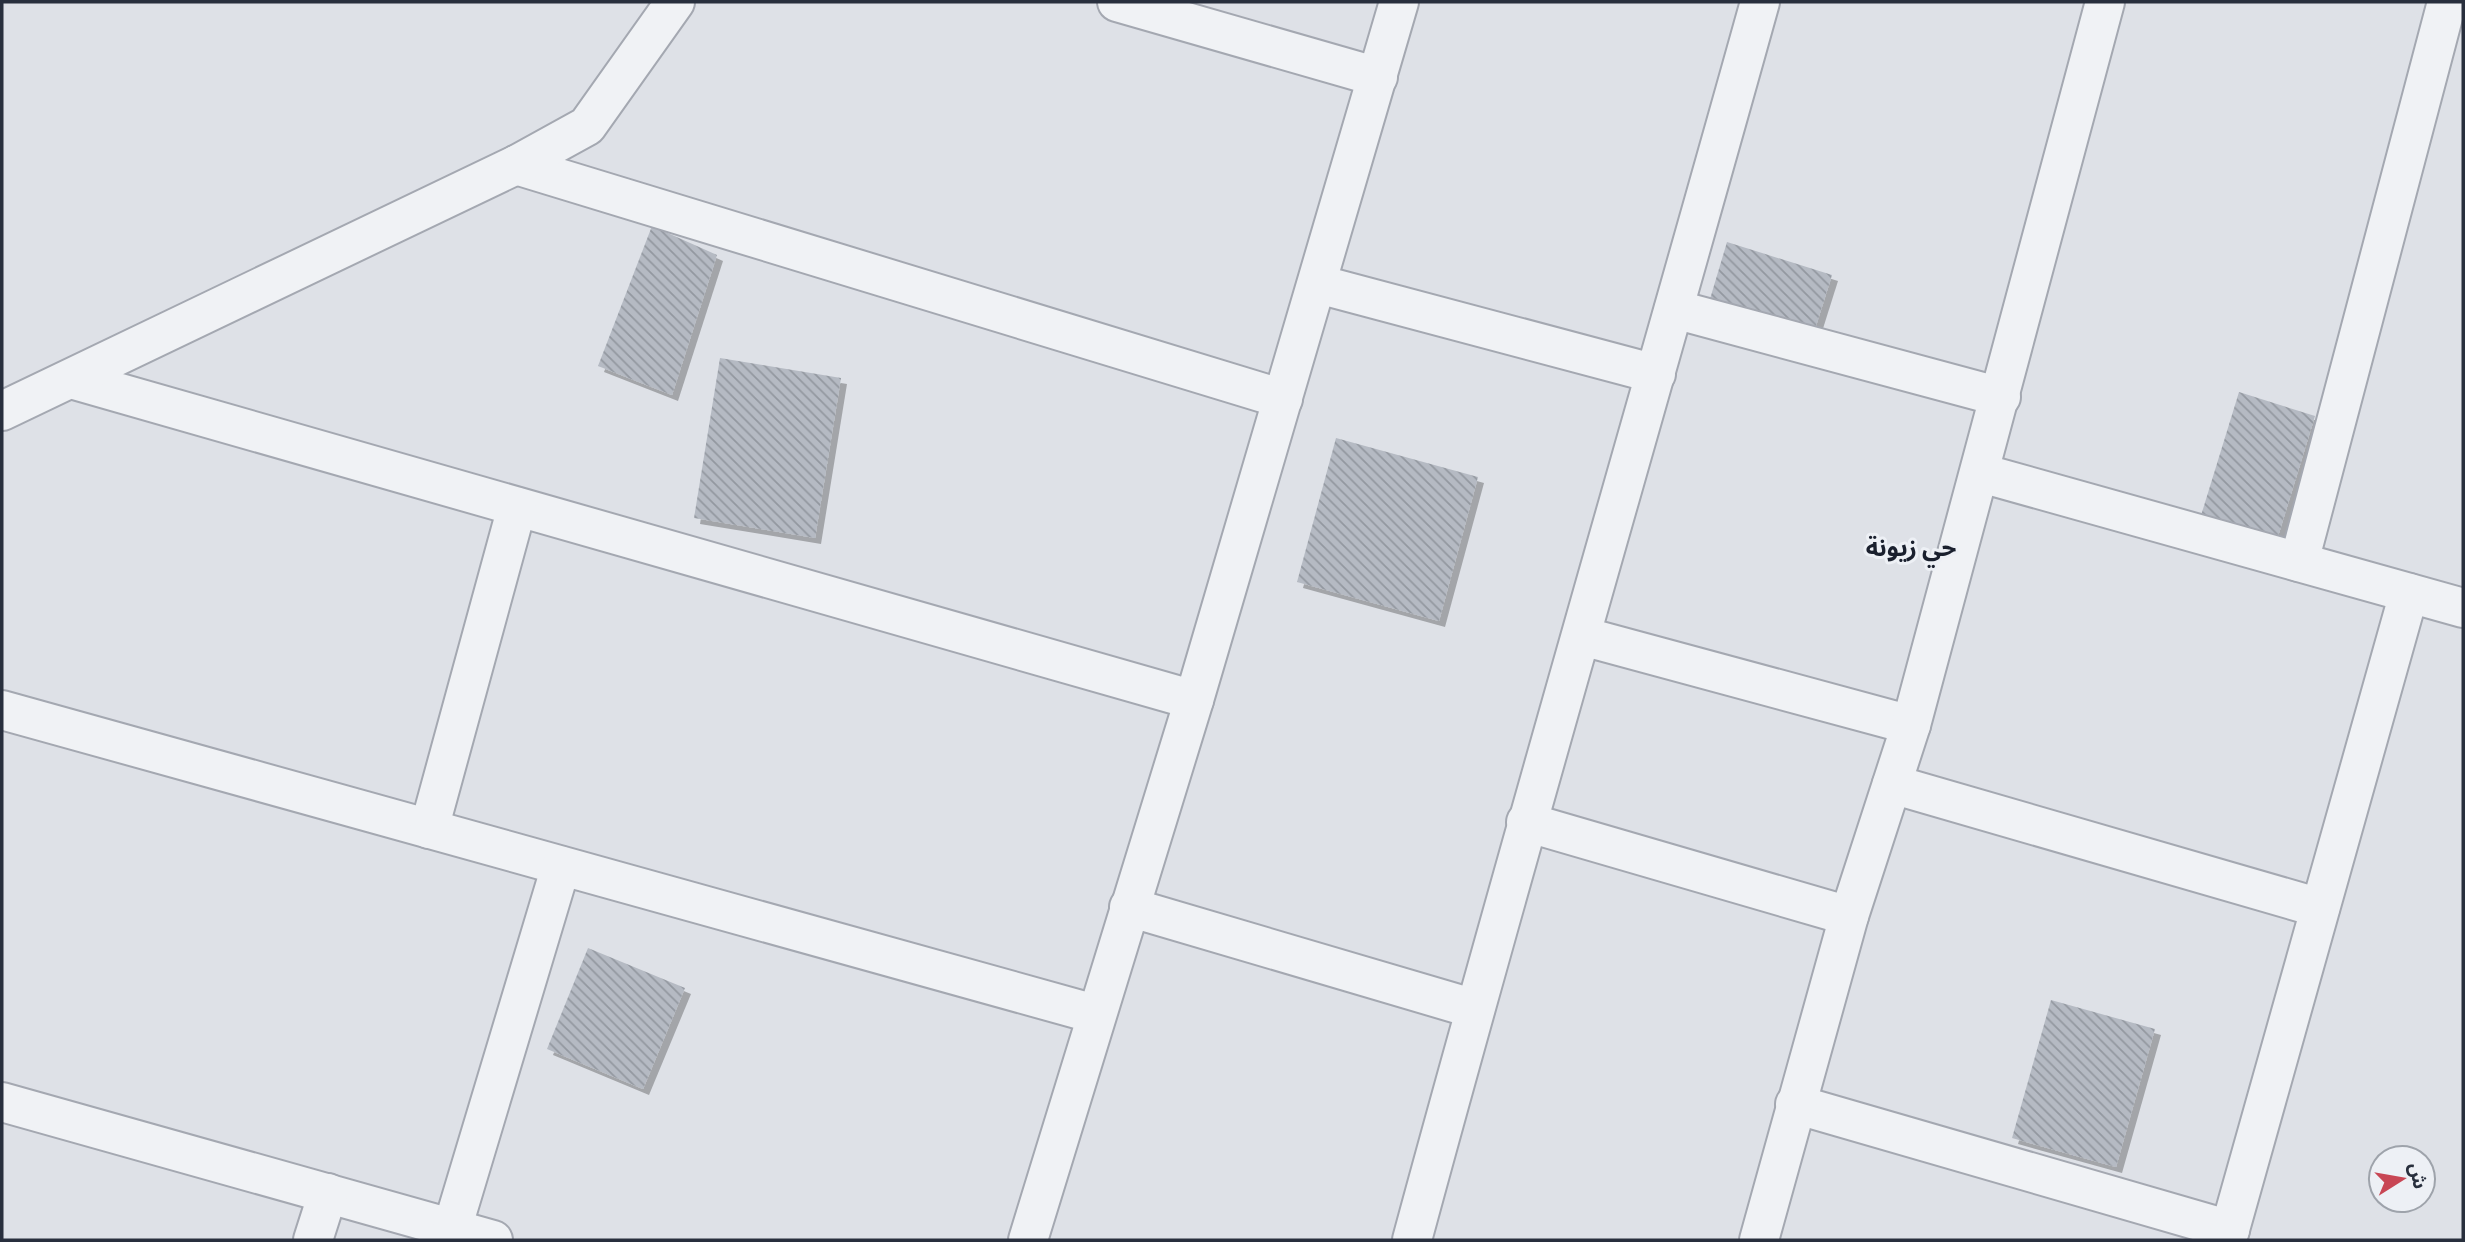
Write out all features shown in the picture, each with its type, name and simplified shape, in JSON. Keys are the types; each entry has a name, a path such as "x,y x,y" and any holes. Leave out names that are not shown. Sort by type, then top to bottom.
{"street":[{"path":"2,411 516,165 587,126 675,2"},
{"path":"1117,2 1378,77"},
{"path":"1028,1240 1095,1014 1195,700 1399,2"},
{"path":"1412,1240 1526,822 1582,636 1760,2"},
{"path":"1759,1240 1849,916 1911,725 1981,473 2105,2"},
{"path":"2299,562 2447,2"},
{"path":"516,165 1283,399"},
{"path":"1318,284 1656,374"},
{"path":"1674,309 2001,397"},
{"path":"71,379 1195,700"},
{"path":"1981,473 2463,608"},
{"path":"429,829 517,507"},
{"path":"1795,1104 2228,1235 2409,593"},
{"path":"1582,636 1911,725"},
{"path":"2,710 1095,1014"},
{"path":"1892,783 2320,908"},
{"path":"1526,822 1849,916"},
{"path":"452,1229 561,866"},
{"path":"1129,907 1475,1009"},
{"path":"2,1102 493,1240"},
{"path":"313,1240 328,1194"}],"building":[{"path":"652,226 717,255 672,395 598,366"},
{"path":"1727,242 1832,275 1814,332 1710,299"},
{"path":"720,358 841,378 815,538 694,518"},
{"path":"2239,392 2315,416 2275,546 2199,522"},
{"path":"1336,438 1478,477 1439,621 1297,582"},
{"path":"588,948 685,988 643,1089 547,1049"},
{"path":"2051,1000 2155,1029 2116,1167 2012,1138"}],"district":[{"name":"حي زيونة","path":"1911,548"}]}
